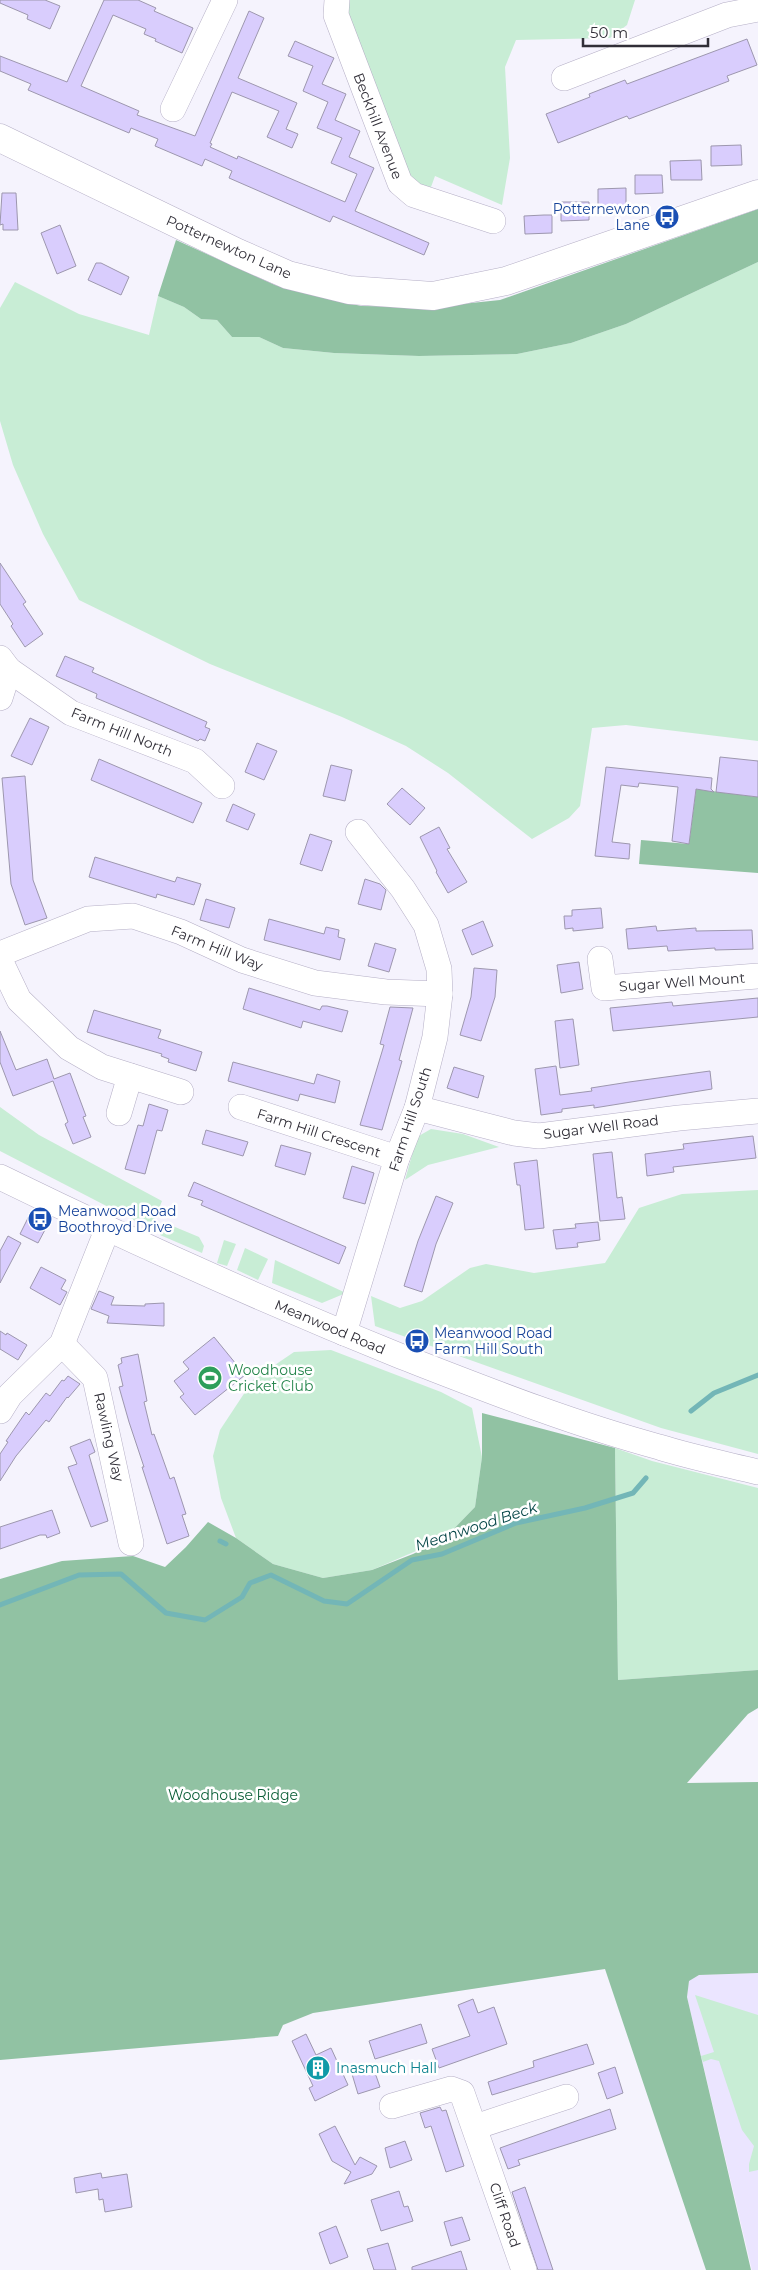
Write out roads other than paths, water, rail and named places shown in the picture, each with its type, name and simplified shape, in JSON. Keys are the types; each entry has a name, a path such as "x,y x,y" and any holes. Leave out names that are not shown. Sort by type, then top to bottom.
{"main road":[{"name":"Potternewton Lane","path":"0,138 288,275 350,290 433,296 506,281 758,194"}],"street":[{"path":"174,110 225,0"},
{"name":"Beckhill Avenue","path":"337,0 336,15 400,183 414,194 494,221"},
{"path":"564,78 729,7 758,9"},
{"path":"0,698 4,664"},
{"name":"Farm Hill North","path":"4,664 71,713 195,762 222,786"},
{"name":"Farm Hill South","path":"344,1333 397,1158 417,1108 435,1037 440,994 439,969 426,925 403,889 358,832"},
{"name":"Farm Hill Way","path":"0,954 88,919 133,916 181,932 242,960 315,983 386,992 440,994"},
{"name":"Sugar Well Mount","path":"600,959 604,988 758,976"},
{"path":"0,960 19,1000 69,1048 102,1067 181,1092"},
{"path":"119,1113 130,1076"},
{"name":"Farm Hill Crescent","path":"241,1107 397,1158"},
{"name":"Sugar Well Road","path":"417,1108 514,1133 539,1136 679,1118 758,1111"},
{"name":"Meanwood Road","path":"0,1176 107,1230 344,1333 558,1416 658,1448 758,1472"},
{"path":"3,1398 62,1344 107,1230"},
{"name":"Rawling Way","path":"62,1344 95,1378 131,1544"},
{"name":"Cliff Road","path":"392,2106 451,2089 462,2093 524,2270"},
{"path":"475,2127 566,2097"}],"waterway":[{"name":"Meanwood Beck","path":"691,1411 714,1393 758,1375"},
{"name":"Meanwood Beck","path":"0,1605 79,1575 121,1574 166,1613 205,1620 242,1597 250,1583 271,1575 324,1601 347,1604 412,1560 442,1554 516,1523 585,1508 633,1493 646,1478"},
{"path":"220,1541 226,1544"}],"place":[{"name":"Potternewton Lane","path":"667,217"},
{"name":"Meanwood Road Boothroyd Drive","path":"40,1219"},
{"name":"Meanwood Road Farm Hill South","path":"417,1341"},
{"name":"Woodhouse Cricket Club","path":"210,1378"},
{"name":"Inasmuch Hall","path":"318,2068"}],"park label":[{"name":"Woodhouse Ridge","path":"233,1795"}]}
